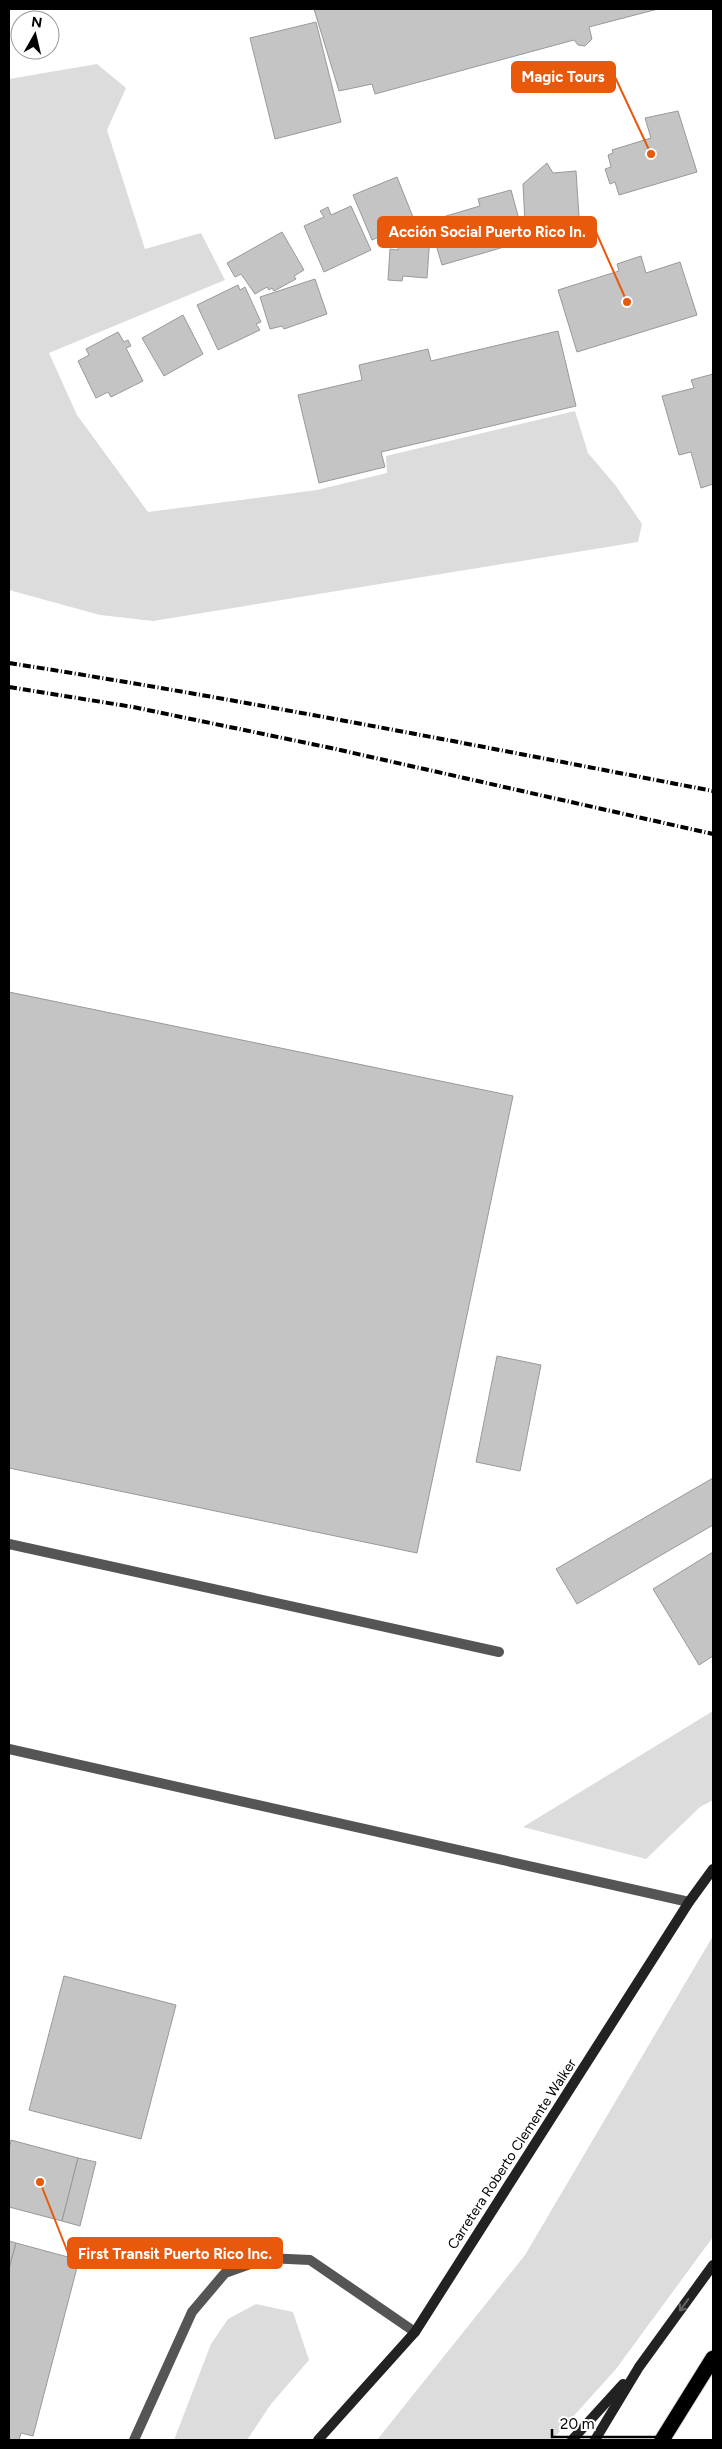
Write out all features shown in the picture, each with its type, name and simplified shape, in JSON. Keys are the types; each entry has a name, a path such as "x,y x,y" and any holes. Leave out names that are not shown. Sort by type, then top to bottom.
{"highway":[{"path":"662,2440 713,2358"}],"main road":[{"name":"Carretera Roberto Clemente Walker","path":"318,2440 415,2332 689,1902 713,1869"},
{"path":"594,2440 639,2367 713,2265"},
{"path":"572,2440 639,2367"}],"lane":[{"path":"9,1544 499,1652"},
{"path":"9,1749 689,1902"},
{"path":"134,2440 192,2312 225,2274 234,2270 267,2258 310,2260 415,2332"}],"shaded area":[{"path":"97,64 126,88 107,130 145,249 201,233 225,280 49,353 77,415 148,512 317,490 387,473 386,456 575,411 588,453 616,486 642,524 638,542 153,621 100,615 9,590 9,79"},
{"path":"713,1711 713,1800 700,1807 646,1859 523,1827"},
{"path":"713,1936 713,2237 616,2369 552,2440 377,2440 525,2255"},
{"path":"256,2304 293,2312 309,2360 271,2404 247,2440 174,2440 211,2344 228,2319"}],"building":[{"path":"314,9 658,9 589,27 592,39 585,46 578,45 574,40 375,94 372,84 339,91"},
{"path":"316,22 341,122 275,139 250,38"},
{"path":"678,111 697,172 619,195 615,182 610,184 605,169 611,167 608,155 613,153 612,150 651,138 645,118"},
{"path":"547,163 553,173 576,171 580,231 539,242 526,243 523,184"},
{"path":"397,177 415,222 372,240 353,195"},
{"path":"511,190 525,241 442,265 429,221 480,206 478,199"},
{"path":"351,206 371,250 324,272 304,226 324,217 320,211 328,207 331,215"},
{"path":"282,232 304,270 294,276 296,279 274,291 272,288 269,290 267,287 255,294 241,274 235,277 227,263"},
{"path":"399,234 430,236 427,278 403,276 402,281 388,280 390,249 398,250"},
{"path":"641,256 646,273 680,262 697,315 577,352 558,290 619,271 617,264"},
{"path":"315,279 327,314 284,329 282,326 270,329 260,297"},
{"path":"238,285 240,290 245,287 261,322 256,324 260,330 218,350 197,305"},
{"path":"183,315 203,354 164,376 142,338"},
{"path":"558,331 576,406 381,452 385,467 319,483 298,395 362,380 359,365 428,349 431,361"},
{"path":"118,332 124,342 128,340 131,346 126,348 143,381 111,397 108,392 96,398 78,361 89,355 86,349"},
{"path":"713,374 713,484 701,488 691,452 679,455 662,396 694,388 691,380"},
{"path":"9,992 513,1096 417,1553 9,1468"},
{"path":"497,1356 541,1365 520,1471 476,1462"},
{"path":"713,1478 713,1525 577,1604 556,1569"},
{"path":"713,1552 713,1656 699,1665 653,1589"},
{"path":"64,1976 176,2005 141,2139 29,2110"},
{"path":"11,2140 78,2158 62,2221 9,2207 9,2150"},
{"path":"78,2158 96,2162 80,2226 62,2221"},
{"path":"9,2241 16,2243 9,2269"},
{"path":"16,2243 79,2260 33,2436 21,2433 19,2440 9,2440 9,2269"}],"railway":[{"path":"9,663 274,708 713,791"},
{"path":"9,687 133,707 331,748 713,834"}],"place":[{"name":"Magic Tours","path":"651,154"},
{"name":"Acción Social Puerto Rico In.","path":"627,302"},
{"name":"First Transit Puerto Rico Inc.","path":"40,2182"}]}
